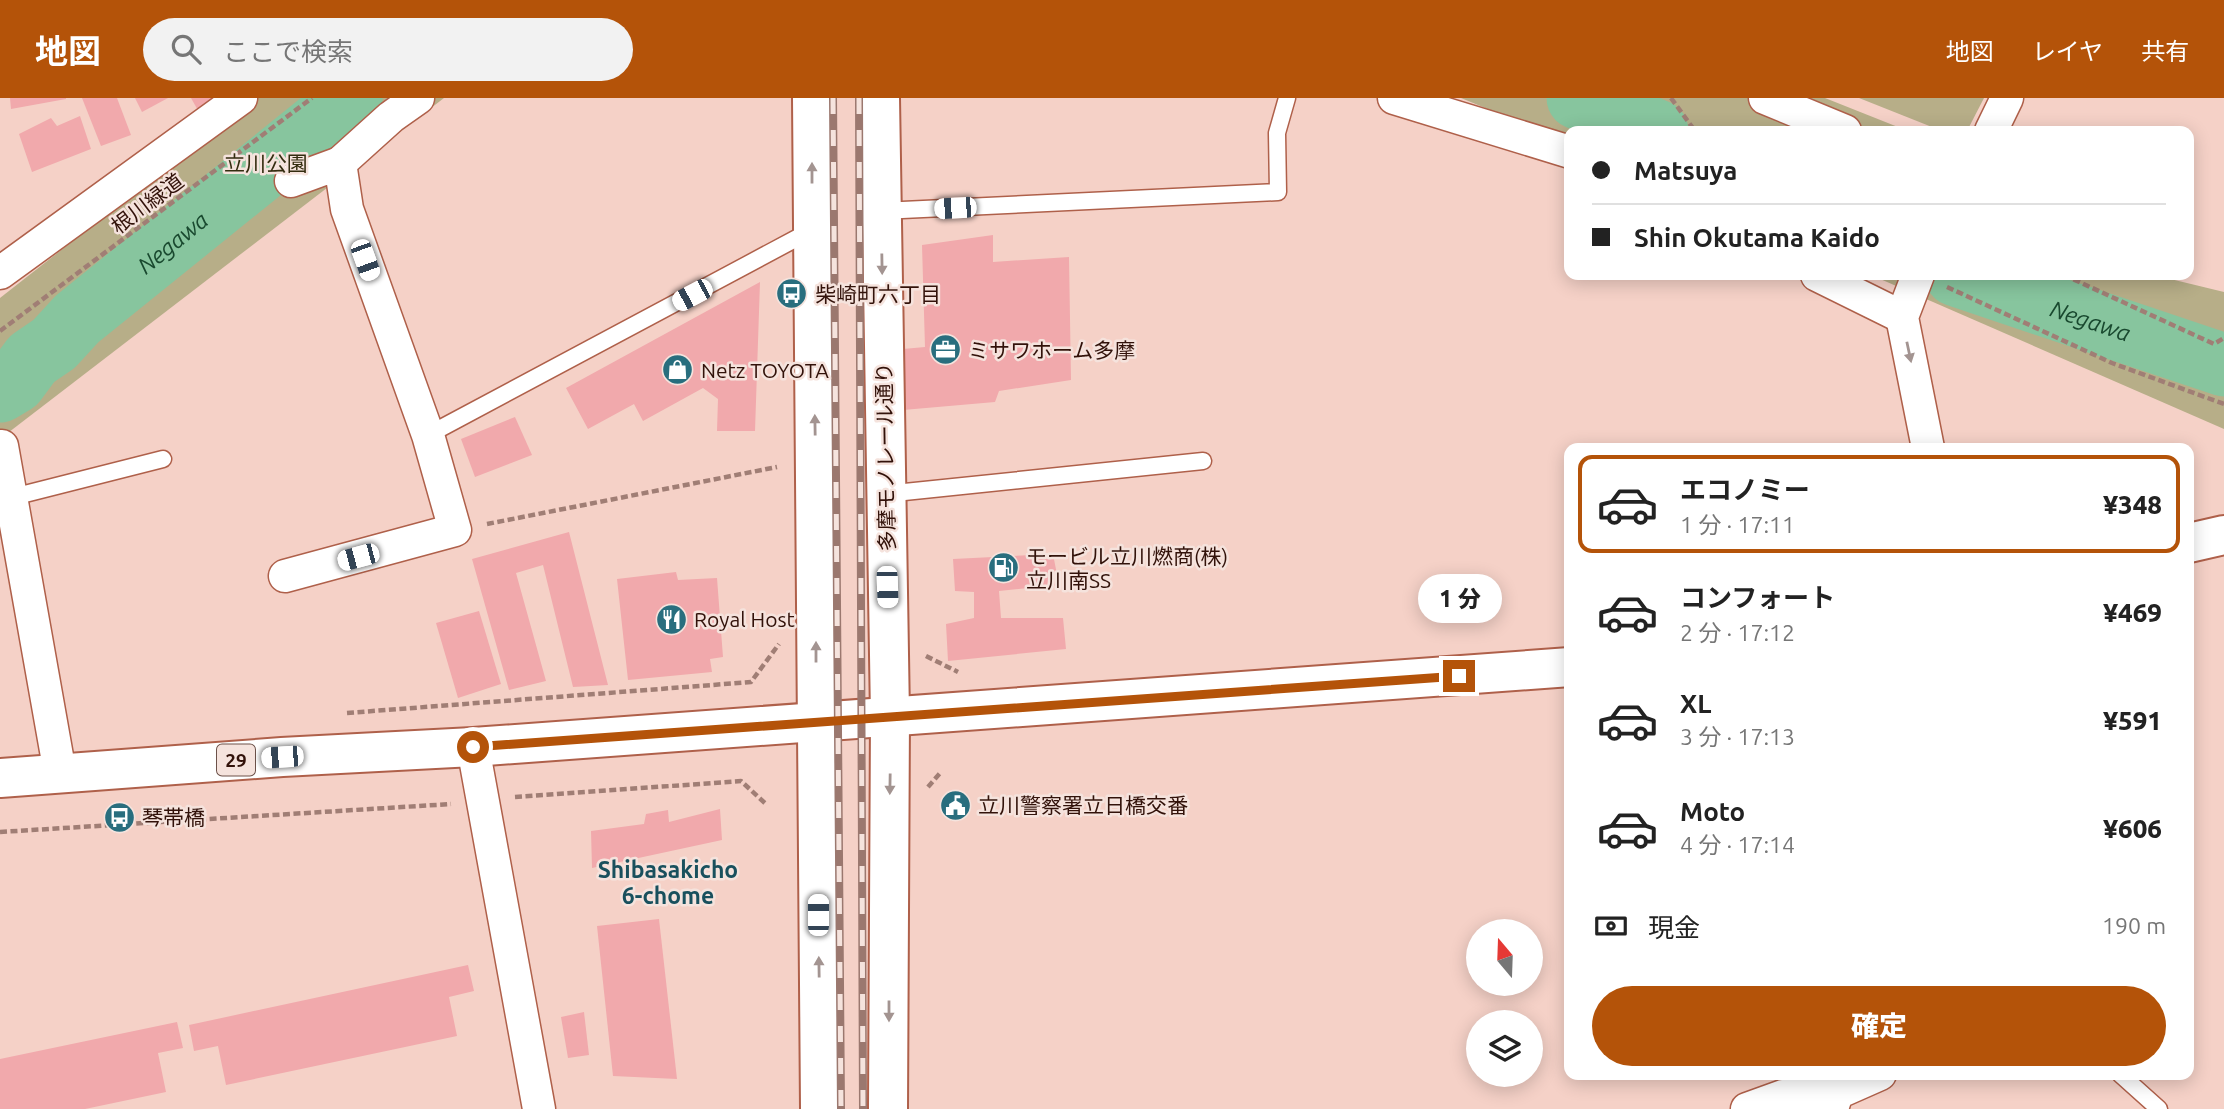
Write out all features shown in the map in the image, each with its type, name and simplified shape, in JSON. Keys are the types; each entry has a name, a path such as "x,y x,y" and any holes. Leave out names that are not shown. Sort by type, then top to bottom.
{"main road":[{"path":"812,98 820,1109"},
{"name":"多摩モノレール通り","path":"880,98 890,716 888,1109"},
{"path":"2194,542 2224,535"},
{"name":"29","path":"0,778 473,747 1564,667"}],"street":[{"path":"0,273 241,98"},
{"path":"291,181 340,163 391,117 418,98"},
{"path":"1394,98 1564,150"},
{"path":"1765,98 1833,126"},
{"path":"1993,126 2007,98"},
{"path":"285,576 455,530 428,435 347,209 340,163"},
{"path":"1827,280 1902,317"},
{"path":"1925,282 1902,317 1927,443"},
{"path":"2,446 9,498 60,773"},
{"path":"473,747 543,1108"},
{"path":"1747,1109 1783,1096 1834,1101 1870,1080"}],"lane":[{"path":"881,211 1278,192 1277,133 1287,98"},
{"path":"428,435 812,230"},
{"path":"9,498 163,459"},
{"path":"885,494 1203,461"},
{"path":"2127,1080 2159,1109"}],"path":[{"name":"根川緑道","path":"0,331 312,98"},
{"path":"1671,98 1691,126"},
{"path":"2075,280 2214,344 2224,338"},
{"path":"1925,282 2112,363 2224,404"},
{"path":"455,530 816,460"},
{"path":"341,714 751,682"},
{"path":"0,832 483,801 741,781 767,805"}],"green space":[{"name":"立川公園","path":"255,98 444,98 0,439 0,298"},
{"path":"1461,98 1825,98 1895,126 1564,126 1564,141"},
{"path":"1859,98 1984,98 1970,126 1929,126"},
{"path":"1882,280 2175,280 2224,292 2224,429"}],"building":[{"path":"10,98 66,98 66,99 11,109"},
{"path":"82,98 117,98 131,135 101,146"},
{"path":"135,98 168,98 142,112"},
{"path":"191,98 222,98 200,114"},
{"path":"80,116 91,149 32,172 19,134 51,118 57,126"},
{"path":"993,235 993,262 1069,257 1071,380 999,391 995,402 903,410 903,349 925,347 922,245"},
{"name":"Netz TOYOTA","path":"760,282 755,431 717,431 718,399 703,388 643,421 634,404 588,429 566,388"},
{"path":"515,417 532,455 475,477 461,439"},
{"path":"569,532 608,685 573,687 543,565 516,573 546,681 509,690 472,559"},
{"path":"1053,554 1059,585 999,591 1001,618 1063,618 1066,649 948,661 946,624 974,618 974,592 955,591 953,559"},
{"name":"Royal Host","path":"676,572 678,580 717,578 723,657 710,659 712,672 628,680 617,579"},
{"path":"479,611 501,684 458,698 436,623"},
{"path":"720,809 722,840 592,868 591,831 644,824 646,814 668,810 669,822"},
{"path":"659,919 677,1079 613,1076 597,926"},
{"path":"468,965 474,991 449,997 457,1036 226,1085 218,1046 194,1051 189,1025"},
{"path":"584,1012 589,1055 568,1058 561,1017"},
{"path":"177,1022 183,1048 158,1053 166,1092 85,1109 0,1109 0,1059"}],"waterway":[{"name":"Negawa","path":"0,391 15,382 32,359 54,344 77,319 351,98"},
{"name":"Negawa","path":"1578,98 1645,126"},
{"name":"Negawa","path":"1971,280 2224,365"}],"railway":[{"path":"833,98 841,1109"},
{"path":"859,98 863,1109"}],"place":[{"name":"柴崎町六丁目","path":"792,294"},
{"name":"ミサワホーム多摩","path":"945,350"},
{"name":"Netz TOYOTA","path":"678,370"},
{"name":"モービル立川燃商(株) 立川南SS","path":"1003,568"},
{"name":"Royal Host","path":"671,619"},
{"name":"立川警察署立日橋交番","path":"955,805"},
{"name":"琴帯橋","path":"119,817"}],"district":[{"name":"Shibasakicho 6-chome","path":"668,882"}],"route":[{"path":"473,747 1459,676"}]}
